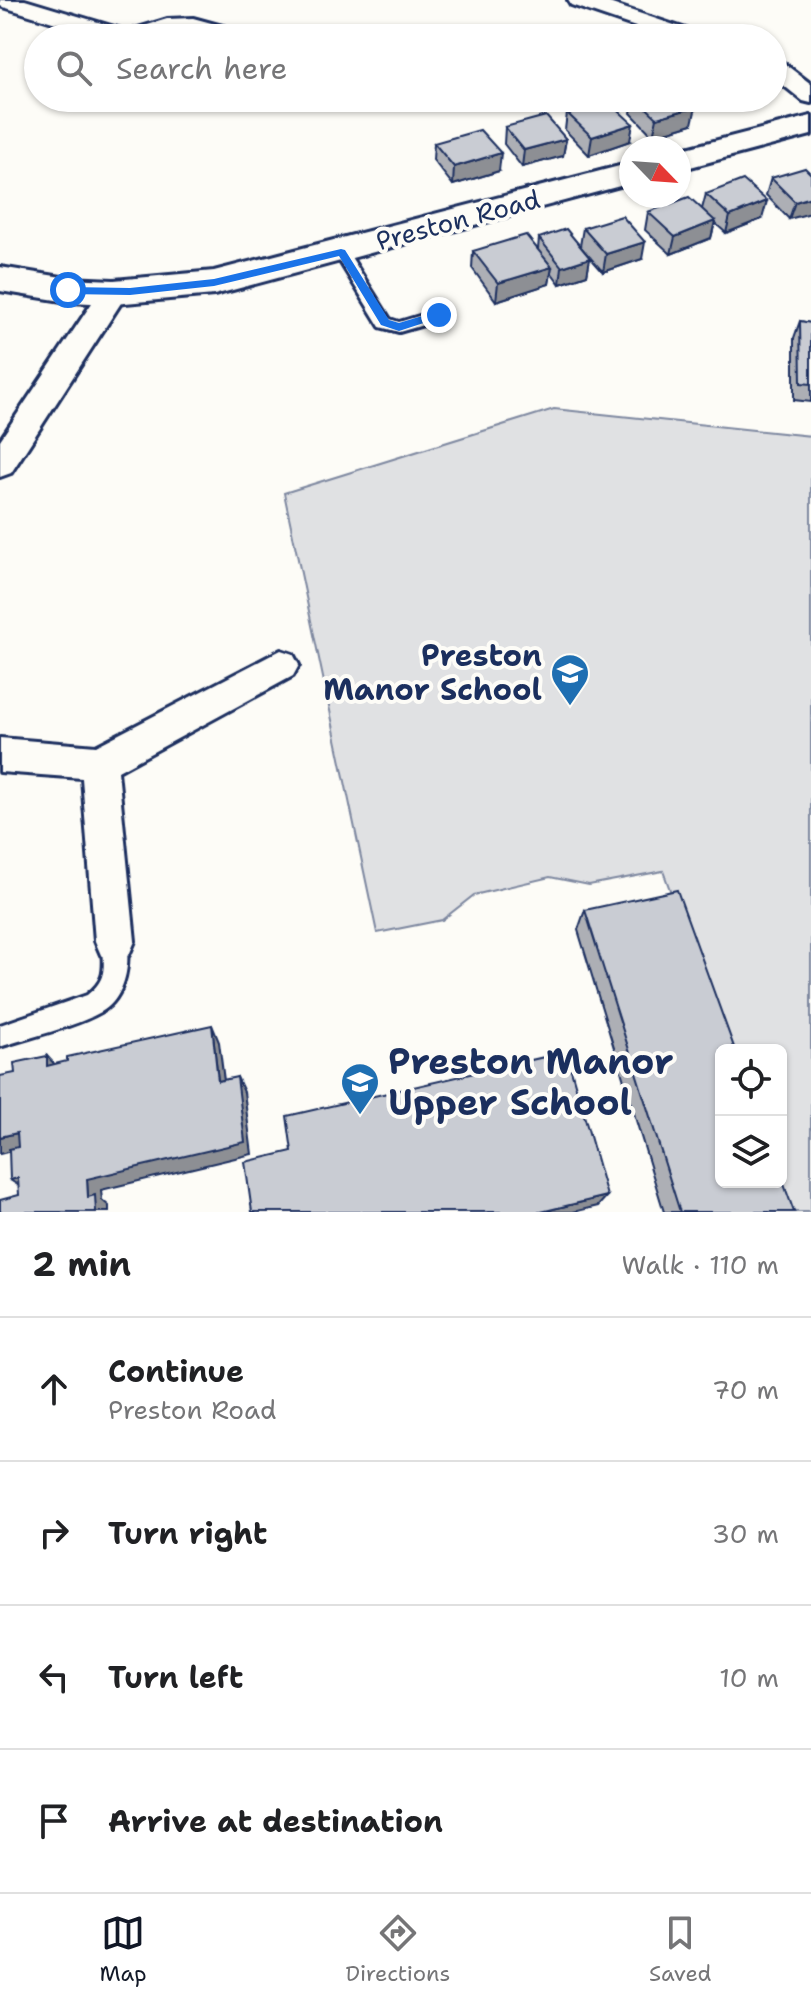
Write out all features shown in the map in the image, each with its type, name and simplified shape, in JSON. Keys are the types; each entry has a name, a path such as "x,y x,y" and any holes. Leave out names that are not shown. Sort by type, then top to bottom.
{"street":[{"path":"2,0 83,24"},
{"path":"579,0 649,24"},
{"path":"787,77 811,96"},
{"path":"691,157 811,125"},
{"name":"Preston Road","path":"0,279 68,290 114,292 214,283 619,176"},
{"path":"0,465 114,292"},
{"path":"0,755 99,763 281,665"},
{"path":"99,763 115,941"}],"lane":[{"path":"341,252 385,323 399,327 439,315"},
{"path":"0,1036 94,1004 107,995 115,980 115,941"}],"shaded area":[{"path":"554,409 811,436 811,1212 788,1212 782,1188 787,1188 787,1044 727,1044 663,871 589,885 550,877 474,895 442,920 377,933 284,493"}],"building":[{"path":"620,112 633,124 592,137 567,113"},
{"path":"651,112 678,112 657,118"},
{"path":"546,116 566,139 524,150 505,127"},
{"path":"480,130 501,153 454,167 434,143"},
{"path":"805,168 811,174 811,197 795,202 771,178"},
{"path":"743,180 767,201 730,216 706,194"},
{"path":"691,199 715,221 675,237 648,212 659,208 691,208"},
{"path":"622,216 645,242 606,254 583,228"},
{"path":"566,229 590,258 562,267 539,238"},
{"path":"526,235 552,267 498,283 473,251"},
{"path":"800,321 811,323 811,384 801,383"},
{"path":"677,890 733,1044 715,1044 715,1188 785,1188 794,1212 680,1212 585,910"},
{"path":"212,1025 218,1081 237,1077 245,1142 87,1179 88,1197 95,1195 96,1212 0,1212 0,1200 19,1195 18,1178 10,1180 9,1149 18,1147 17,1133 0,1137 0,1076 15,1073 14,1063 47,1056 47,1066 67,1061 67,1057"},
{"path":"566,1052 607,1196 541,1212 252,1212 245,1162 292,1151 287,1116"}],"place":[{"name":"Preston Manor School","path":"570,707"},
{"name":"Preston Manor Upper School","path":"360,1116"}],"route":[{"path":"68,290 114,292 214,283 341,252 385,323 399,327 439,315"}]}
